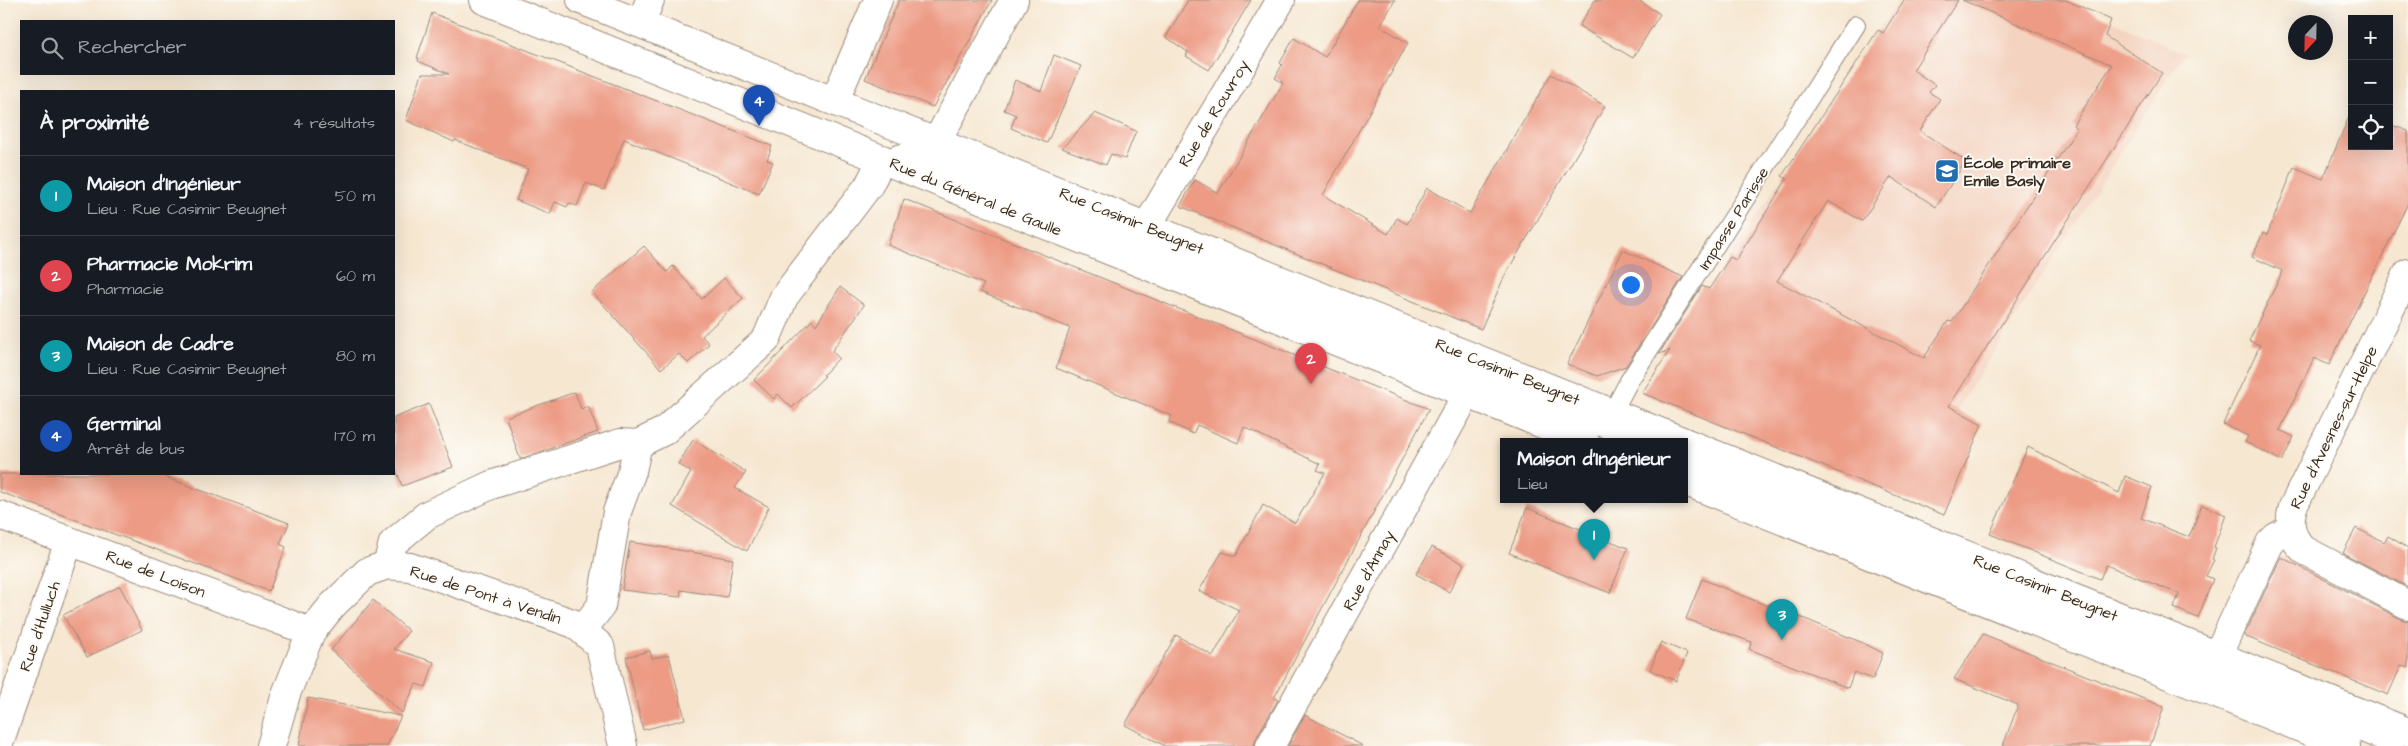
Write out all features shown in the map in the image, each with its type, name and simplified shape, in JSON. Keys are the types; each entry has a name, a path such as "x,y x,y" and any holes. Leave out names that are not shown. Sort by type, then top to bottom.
{"main road":[{"name":"Rue du Général de Gaulle","path":"484,0 1467,394"},
{"name":"Rue Casimir Beugnet","path":"581,0 645,12 836,100 1673,438"},
{"path":"836,100 878,0"},
{"path":"937,141 1014,0"},
{"name":"Rue de Rouvroy","path":"1147,226 1281,0"},
{"name":"Rue de Pont à Vendin","path":"388,565 394,543 427,516 435,512 491,485 620,443 638,444 664,431 766,340 784,297 869,185 882,158"},
{"name":"Rue d'Avesnes-sur-Helpe","path":"2217,656 2270,542 2291,529 2290,518 2293,507 2408,273"},
{"path":"1467,394 1577,438"},
{"name":"Rue d'Annay","path":"1270,746 1467,394"},
{"path":"583,629 601,606 617,512 632,471 638,444"},
{"name":"Rue Casimir Beugnet","path":"1688,444 2408,732"},
{"path":"1688,483 2346,746"},
{"name":"Rue de Loison","path":"0,515 311,632"},
{"path":"2291,529 2296,542 2304,550 2408,606"},
{"name":"Rue d'Hulluch","path":"0,740 69,540"},
{"name":"Rue de Pont à Vendin","path":"271,746 286,694 311,632 332,606 366,572 388,565 410,567 575,624 583,629 600,646 623,746"}],"lane":[{"name":"Impasse Parisse","path":"1612,413 1629,381 1856,25"},
{"path":"882,158 908,151 1628,438"},
{"path":"1688,462 2394,746"}],"shaded area":[{"name":"École primaire Emile Basly","path":"1898,0 2066,0 2184,53 1956,411 1709,290"}],"building":[{"path":"899,0 992,0 933,107 865,79"},
{"path":"1188,0 1251,0 1209,70 1186,56 1188,52 1166,37"},
{"path":"1358,0 1395,0 1380,26 1408,43 1323,195 1388,234 1397,218 1407,224 1427,188 1470,213 1551,74 1605,106 1505,275 1481,329 1180,206 1195,180 1218,193 1283,83 1275,78 1282,65 1280,63 1294,38 1325,57"},
{"path":"1595,0 1638,0 1660,14 1633,58 1579,26"},
{"path":"1904,0 1958,0 1913,70 1935,85 1929,92 1940,99 1920,131 1966,161 1936,207 1891,177 1862,221 1828,201 1777,281 1924,358 1948,321 1952,322 2077,129 2073,125 2112,65 1962,0 2066,0 2111,20 2105,36 2162,73 1949,406 1982,424 1944,515 1642,393 1670,350 1659,354 1702,286 1709,289 1730,257 1736,260 1787,179 1782,176 1878,30 1883,33"},
{"path":"432,13 772,146 767,160 773,162 759,194 624,139 604,190 586,183 577,206 569,203 567,207 555,202 550,214 516,200 528,169 455,140 454,142 406,120 422,74 449,74 418,61 419,58 417,58"},
{"path":"1054,55 1081,66 1047,143 1011,128 1016,115 1004,110 1015,80 1041,91"},
{"path":"1095,113 1136,131 1125,159 1111,154 1106,165 1062,148"},
{"path":"2348,119 2348,150 2393,150 2393,125 2408,131 2408,203 2329,365 2314,358 2280,430 2294,437 2282,461 2245,442 2248,436 2223,424 2260,345 2249,341 2283,271 2252,257 2263,233 2267,235 2294,167 2323,179"},
{"path":"904,199 1429,409 1274,698 1278,700 1256,738 1254,746 1165,746 1125,725 1176,635 1213,656 1239,610 1199,591 1222,552 1236,556 1263,505 1295,523 1325,473 1317,470 1320,464 1244,427 1238,443 1197,425 1193,434 1169,422 1172,416 1056,368 1070,328 980,292 984,284 888,245"},
{"path":"644,246 667,272 673,266 702,299 724,278 743,298 702,336 709,344 688,363 679,354 661,369 592,292"},
{"path":"1623,250 1683,277 1626,366 1597,376 1567,364"},
{"path":"840,287 864,305 832,351 839,358 823,375 825,376 792,408 778,394 774,399 754,380 812,320 816,325"},
{"path":"575,392 581,409 588,406 598,432 520,459 506,417"},
{"path":"429,404 453,467 402,486 395,466 395,418"},
{"path":"693,440 746,472 735,488 769,507 747,551 672,506 691,472 678,464"},
{"path":"2028,447 2119,493 2125,476 2152,487 2141,518 2189,537 2202,505 2226,515 2214,547 2216,548 2212,559 2214,560 2206,576 2213,579 2198,618 2174,608 2179,594 2106,565 2100,579 1990,534"},
{"path":"0,474 160,475 289,523 280,544 286,547 269,591 0,492"},
{"path":"1527,508 1628,548 1610,593 1509,553"},
{"path":"2356,528 2384,542 2388,536 2408,548 2408,587 2343,553"},
{"path":"630,542 733,559 727,597 681,590 680,597 622,590"},
{"path":"1432,547 1464,564 1449,592 1416,574"},
{"path":"2281,557 2408,621 2408,668 2401,666 2388,695 2244,636"},
{"path":"1702,579 1768,606 1769,604 1883,653 1873,679 1854,672 1848,688 1749,649 1752,642 1686,619"},
{"path":"120,586 142,630 87,657 63,615"},
{"path":"373,600 409,631 394,649 434,662 426,687 416,684 402,713 331,650"},
{"path":"1983,634 2164,707 2150,746 2003,746 2018,705 1954,679"},
{"path":"1661,642 1687,653 1676,681 1650,670"},
{"path":"650,651 652,658 669,655 685,719 643,730 626,657"},
{"path":"308,698 401,716 387,746 299,746"},
{"path":"1305,715 1363,746 1288,746"}],"place":[{"name":"Germinal","path":"759,126"},
{"name":"École primaire Emile Basly","path":"1947,171"},
{"name":"Pharmacie Mokrim","path":"1311,384"},
{"name":"Maison d'Ingénieur","path":"1594,560"},
{"name":"Maison de Cadre","path":"1782,640"}]}
